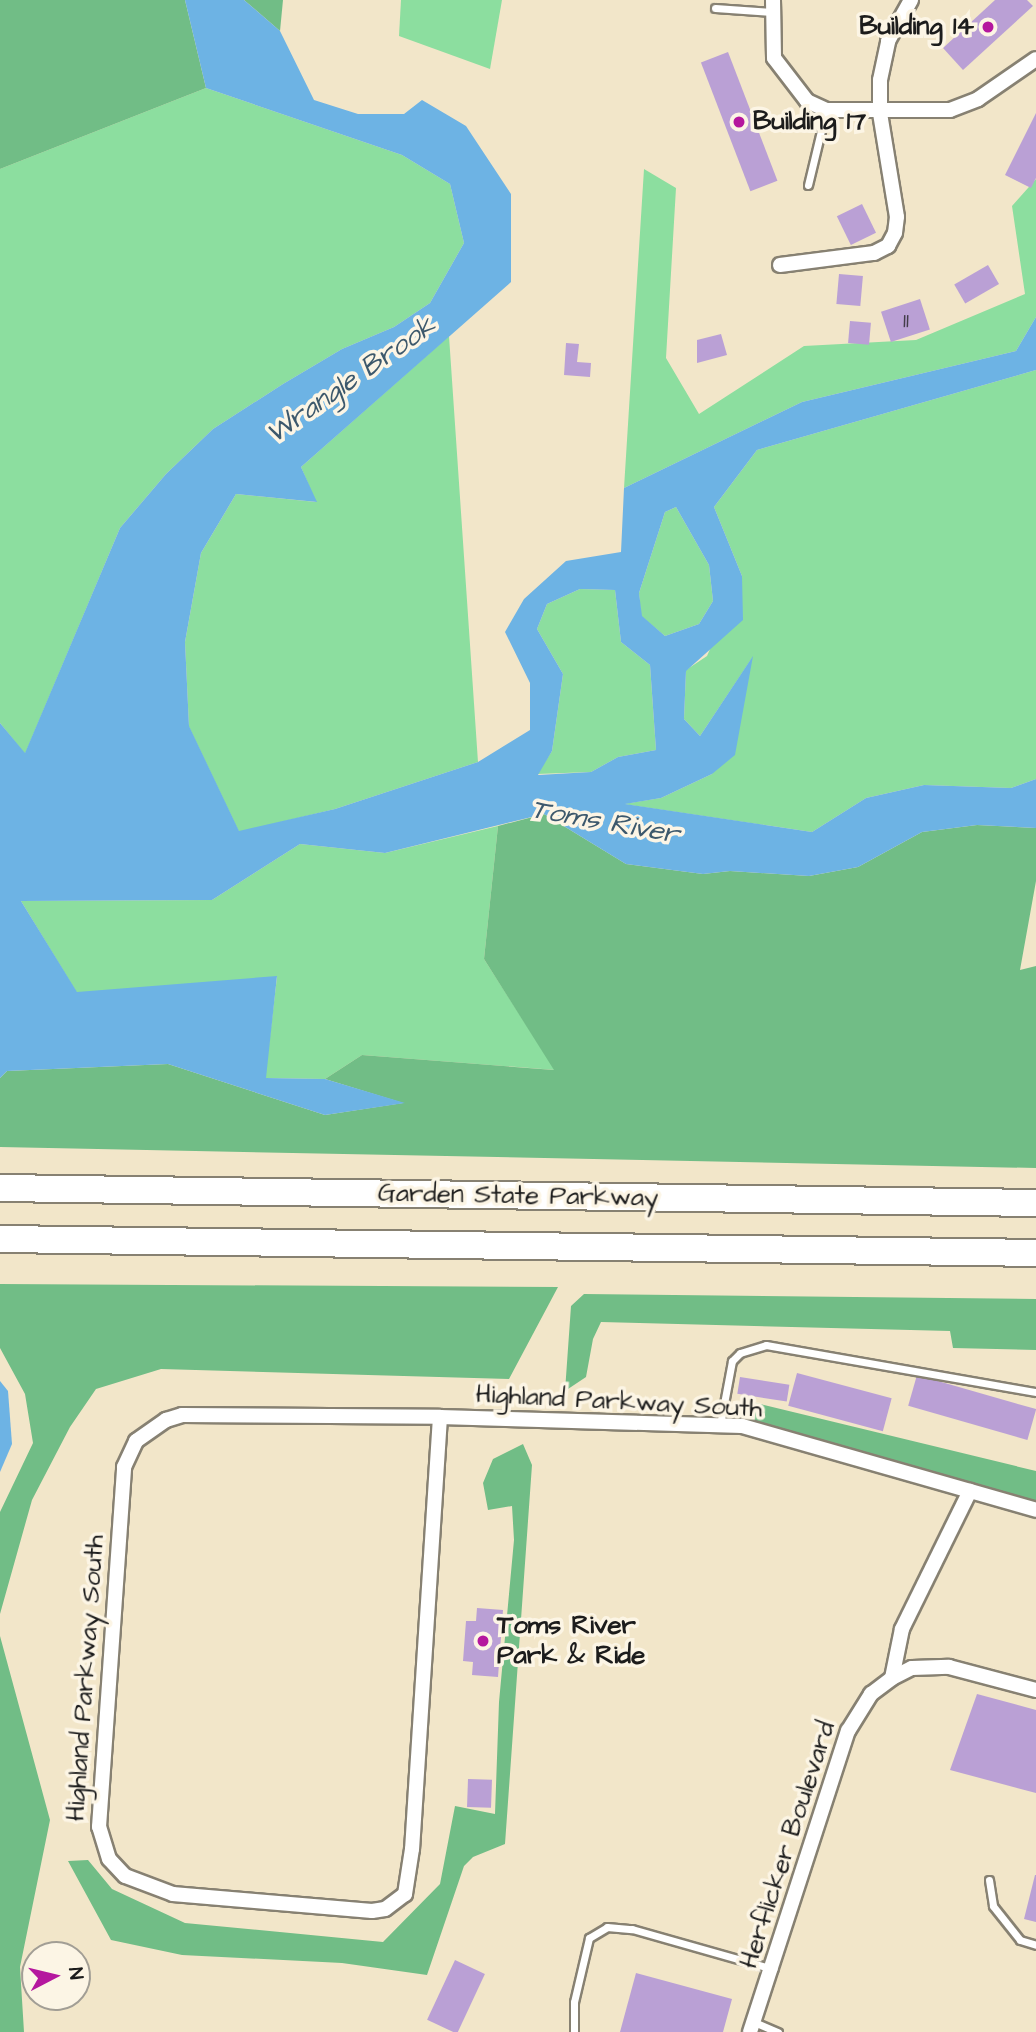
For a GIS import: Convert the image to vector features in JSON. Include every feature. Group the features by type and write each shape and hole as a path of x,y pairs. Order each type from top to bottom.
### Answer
{"highway":[{"name":"Garden State Parkway","path":"0,1188 1036,1203"},
{"name":"Garden State Parkway","path":"0,1239 1036,1253"}],"street":[{"path":"780,265 874,253 888,246 897,217 880,113 882,57 911,0"},
{"path":"773,6 774,58 807,102 826,110 880,113 950,110 978,99 1036,59"},
{"name":"Highland Parkway South","path":"440,1418 412,1849 405,1894 385,1909 372,1911 156,1890 136,1883 116,1868 102,1844 99,1827 124,1467 136,1441 151,1428 182,1415 440,1418 549,1420 720,1425 778,1434 1036,1510"},
{"path":"892,1678 902,1629 970,1491"},
{"path":"892,1678 912,1668 948,1667 1036,1690"},
{"name":"Herflicker Boulevard","path":"752,2027 848,1731 871,1694 892,1678"}],"lane":[{"path":"715,8 773,6"},
{"path":"808,185 826,110"},
{"path":"720,1425 726,1381 732,1361 740,1353 766,1345 1036,1392"},
{"path":"989,1880 993,1906 1020,1940 1036,1945"},
{"path":"574,2032 573,2003 589,1938 607,1927 632,1929 773,1969"},
{"path":"752,2027 778,2032"}],"green space":[{"path":"0,0 185,0 206,88 0,169"},
{"path":"244,0 283,0 280,31"},
{"path":"401,0 502,0 490,69 399,36"},
{"path":"206,88 402,155 450,184 464,243 430,303 394,327 342,349 213,429 166,474 120,528 25,754 0,723 0,169"},
{"path":"644,169 676,188 666,358 699,414 804,346 916,340 1025,294 1012,206 1036,179 1036,317 1016,351 802,402 624,488"},
{"path":"449,336 478,762 335,809 239,832 189,727 185,642 201,553 236,494 316,502 301,467"},
{"path":"1036,370 1036,779 1011,788 924,785 866,798 812,832 623,804 661,798 712,774 752,658 700,736 684,719 686,670 707,656 742,576 714,507 757,450"},
{"path":"676,507 709,565 713,601 699,624 665,636 641,616 639,593 665,512"},
{"path":"580,589 615,590 621,642 650,665 656,750 618,757 591,772 537,774 552,751 563,674 537,629 547,604"},
{"path":"544,814 626,864 703,874 730,871 809,876 858,867 922,832 977,825 1036,828 1036,881 1020,970 1036,966 1036,1168 0,1147 0,1078 7,1071 168,1064 325,1115 403,1103 325,1079 362,1055 554,1070 484,959 498,826"},
{"path":"498,826 484,959 555,1070 362,1055 325,1079 265,1078 277,977 77,993 21,901 212,900 300,844 385,853"},
{"path":"0,1284 558,1287 509,1379 161,1369 96,1389 70,1427 32,1500 0,1614 0,1512 33,1443 25,1394 0,1348"},
{"path":"584,1294 1036,1299 1036,1350 953,1348 950,1331 601,1322 593,1339 586,1377 565,1391 571,1306"},
{"path":"744,1400 1036,1471 1036,1501 801,1440 742,1418"},
{"path":"523,1444 532,1465 505,1844 473,1857 464,1866 427,1975 342,1963 182,1955 111,1940 68,1861 88,1860 112,1889 185,1923 383,1942 440,1884 455,1806 495,1814 499,1702 514,1540 512,1506 488,1510 483,1483 493,1459"},
{"path":"0,1636 50,1820 25,1941 21,1941 21,2011 24,2032 0,2032"}],"water":[{"path":"185,0 244,0 280,31 314,100 358,114 404,114 422,100 466,126 511,194 511,282 301,467 317,502 236,494 201,553 185,642 189,726 239,831 335,809 478,762 530,730 530,683 505,632 524,599 566,561 621,552 624,488 802,402 1016,351 1036,317 1036,370 757,450 714,507 742,576 743,620 686,671 684,719 700,736 753,656 735,755 712,774 661,798 625,804 812,832 866,798 924,785 1011,788 1036,779 1036,828 977,825 922,832 858,867 809,876 730,871 703,874 626,864 544,814 385,853 300,844 212,900 21,901 77,992 277,976 266,1078 325,1079 405,1103 325,1115 168,1064 7,1071 0,1078 0,723 25,753 120,528 166,474 213,429 342,349 394,327 430,303 464,243 450,184 402,155 206,88","holes":["676,507 709,565 713,601 699,624 665,636 642,616 639,593 665,512","580,589 615,590 621,642 650,665 656,750 618,757 591,772 538,775 552,751 563,674 537,629 547,604"]},
{"path":"0,1381 8,1391 12,1444 0,1472"}],"building":[{"name":"Building 14","path":"995,0 1027,0 1033,6 963,70 943,48"},
{"name":"Building 17","path":"728,52 777,181 750,191 701,62"},
{"path":"1036,113 1036,178 1031,188 1005,175"},
{"path":"862,204 876,233 851,245 837,216"},
{"path":"988,265 999,284 965,304 954,284"},
{"path":"839,274 863,276 860,306 836,304"},
{"path":"920,299 930,329 891,342 881,312"},
{"path":"850,321 871,323 869,345 848,343"},
{"path":"721,334 727,355 697,363 697,340"},
{"path":"566,343 579,344 577,362 591,363 590,377 564,375"},
{"path":"797,1373 892,1398 883,1431 788,1406"},
{"path":"917,1375 1036,1409 1027,1440 908,1406"},
{"path":"740,1377 789,1385 787,1402 737,1394"},
{"name":"Toms River Park & Ride","path":"477,1608 503,1610 498,1677 472,1675 473,1662 463,1661 466,1621 476,1621"},
{"path":"977,1694 1036,1710 1036,1793 950,1770"},
{"path":"468,1779 492,1780 491,1808 467,1807"},
{"path":"1036,1875 1036,1922 1024,1919"},
{"path":"455,1960 485,1974 458,2032 427,2020"},
{"path":"636,1973 732,1999 723,2032 620,2032"}],"place":[{"name":"Building 14","path":"988,27"},
{"name":"Building 17","path":"739,122"},
{"name":"Toms River Park & Ride","path":"483,1641"}],"water label":[{"name":"Wrangle Brook","path":"351,380"},
{"name":"Toms River","path":"605,822"}]}
